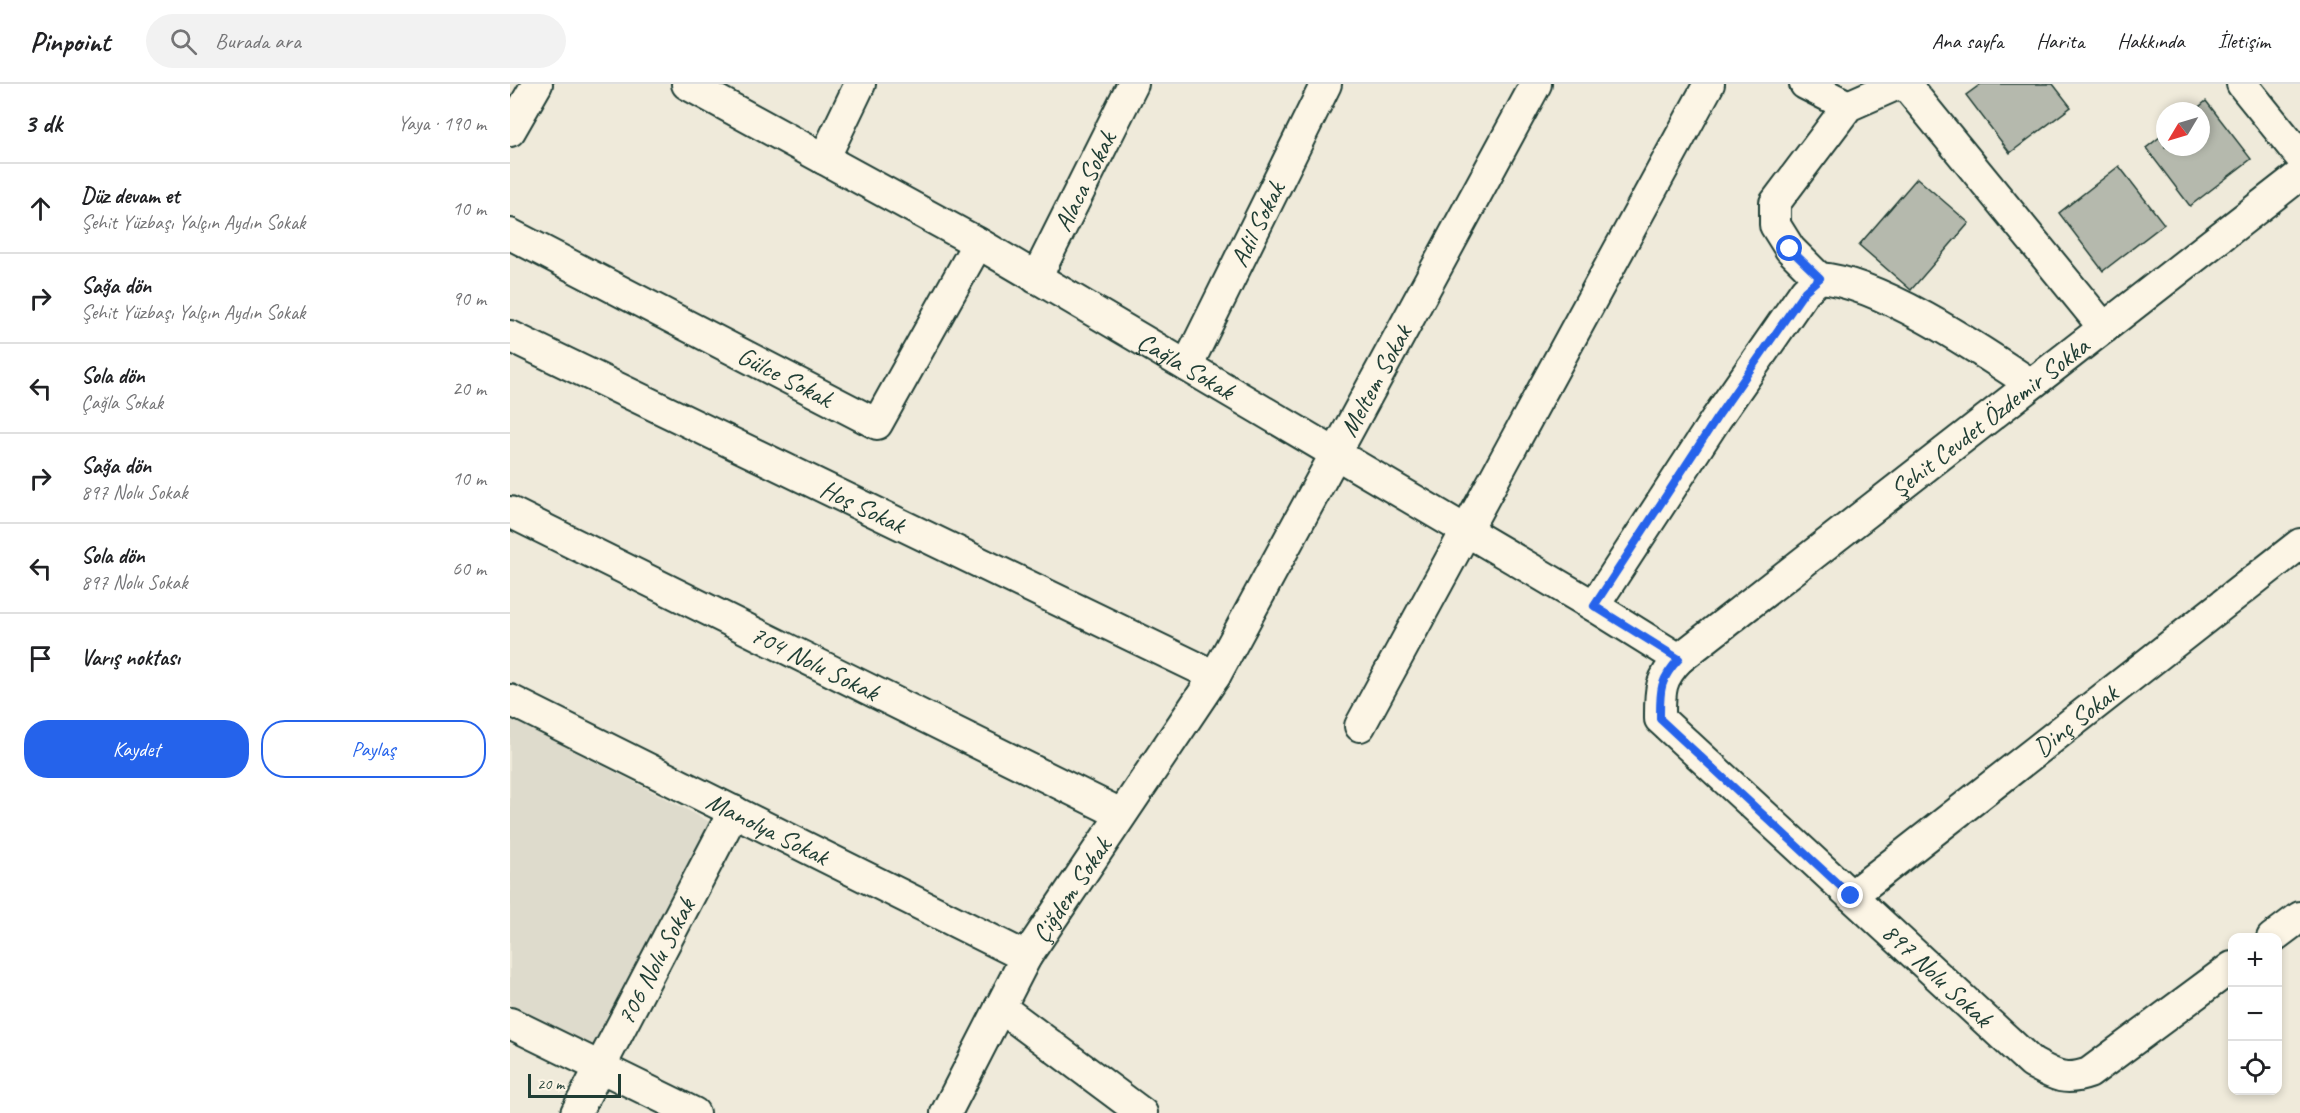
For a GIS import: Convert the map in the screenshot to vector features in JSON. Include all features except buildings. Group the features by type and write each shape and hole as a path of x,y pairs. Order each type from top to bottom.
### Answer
{"street":[{"path":"510,131 537,84"},
{"name":"Çağla Sokak","path":"687,84 978,243 1594,606 1679,659"},
{"path":"824,159 860,84"},
{"name":"Alaca Sokak","path":"1036,278 1133,84"},
{"name":"Adil Sokak","path":"1187,366 1326,84"},
{"name":"Meltem Sokak","path":"1215,676 1536,84"},
{"path":"1360,726 1709,84"},
{"path":"1805,84 1848,106"},
{"path":"1898,84 1848,106 1775,203 1775,225 1790,249 1820,278 1834,279 1892,301 1988,355 2031,384"},
{"path":"1905,84 2104,328"},
{"path":"2242,84 2300,156"},
{"name":"Şehit Cevdet Özdemir Sokka","path":"1679,659 2300,175"},
{"name":"Gülce Sokak","path":"510,234 877,424 978,243"},
{"path":"1594,606 1716,419 1805,291 1820,278"},
{"name":"Hoş Sokak","path":"510,336 1215,676"},
{"name":"704 Nolu Sokak","path":"510,512 1120,814"},
{"name":"Dinç Sokak","path":"1851,896 2300,544"},
{"name":"897 Nolu Sokak","path":"1679,659 1665,673 1660,693 1660,719 2032,1063 2054,1075 2072,1079 2089,1073 2228,970"},
{"name":"Çiğdem Sokak","path":"946,1113 1026,957 1120,814 1215,676"},
{"name":"Manolya Sokak","path":"510,700 1026,957"},
{"name":"706 Nolu Sokak","path":"576,1113 734,812"},
{"path":"2279,933 2300,917"},
{"path":"1000,1007 1142,1113"},
{"path":"510,1023 694,1113"}],"shaded area":[{"path":"510,717 712,823 598,1048 510,1005"}],"route":[{"path":"1790,249 1820,278 1805,291 1716,419 1594,606 1679,659 1665,673 1660,693 1660,719 1851,896"}]}
